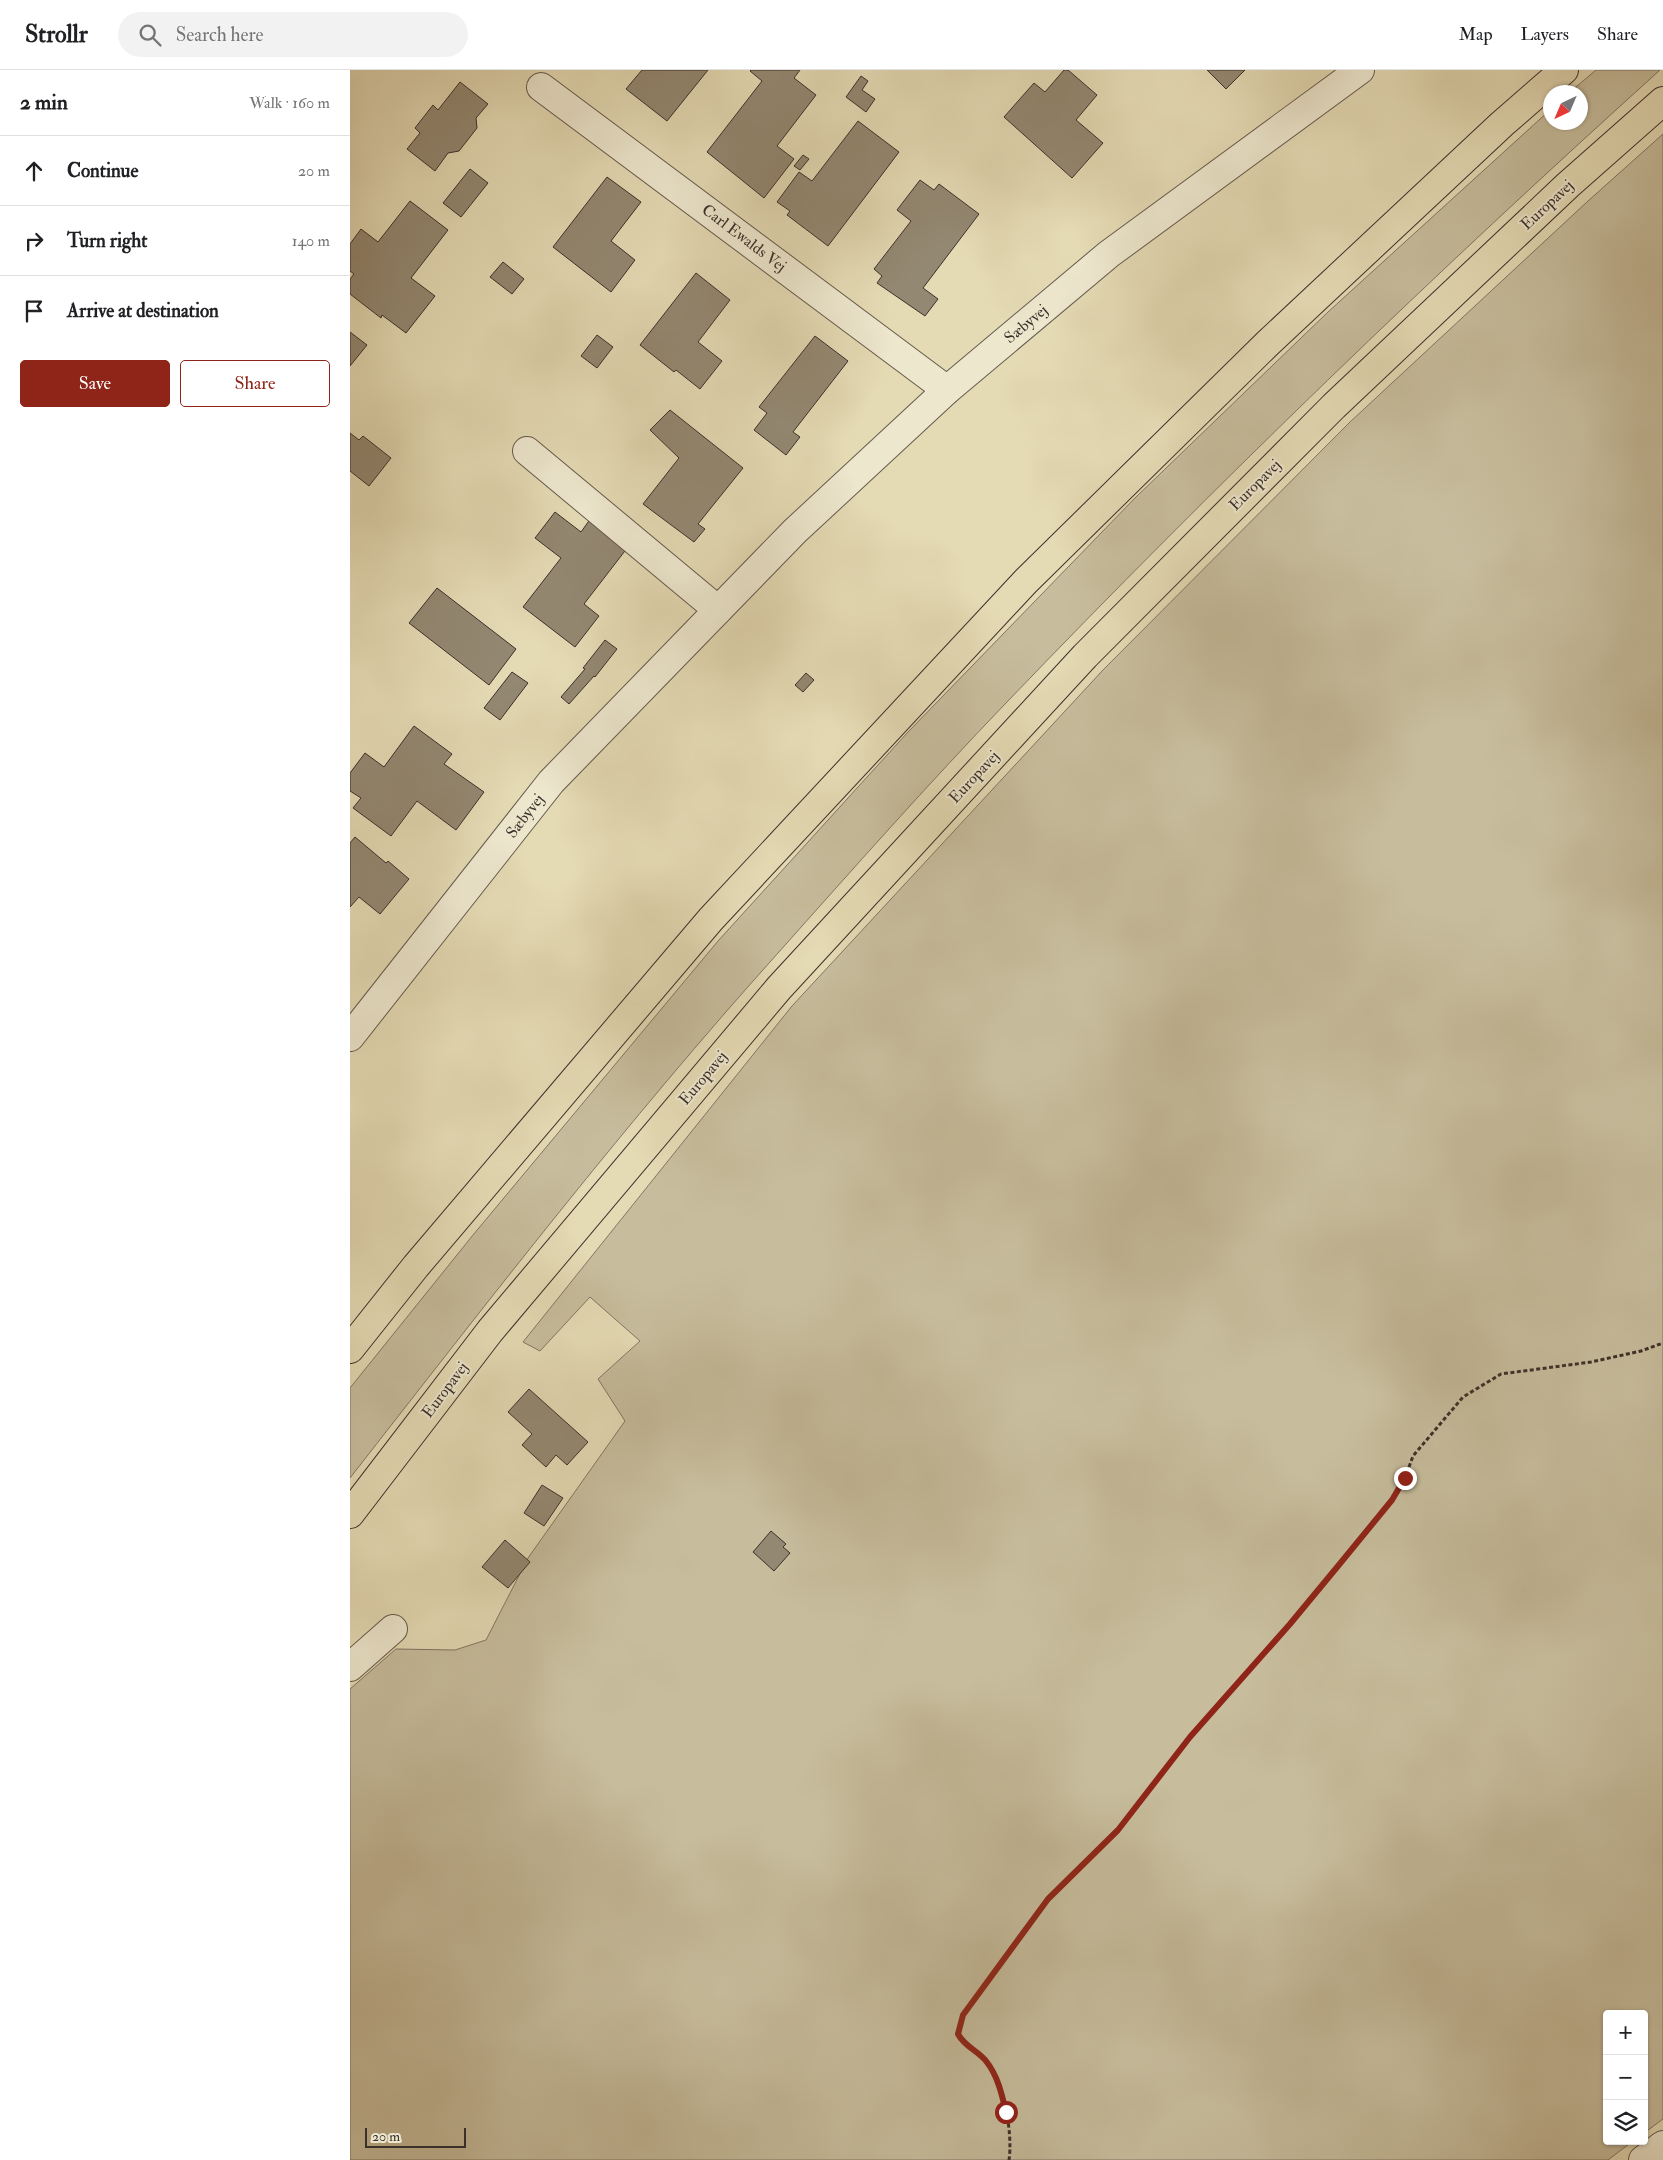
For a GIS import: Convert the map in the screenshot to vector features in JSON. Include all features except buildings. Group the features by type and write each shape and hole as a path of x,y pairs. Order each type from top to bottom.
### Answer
{"main road":[{"path":"350,1349 422,1259 710,919 1026,581 1268,343 1502,124 1564,70"},
{"name":"Europavej","path":"350,1514 490,1330 779,988 1078,663 1334,406 1568,185 1663,101"}],"street":[{"name":"Sæbyvej","path":"353,1027 551,782 795,531 947,390 1109,254 1360,70"},
{"name":"Carl Ewalds Vej","path":"541,87 947,390"},
{"path":"527,451 718,610"},
{"path":"350,1666 393,1629"},
{"path":"1643,2160 1663,2145"}],"path":[{"path":"1009,2160 1006,2112 1000,2085 986,2061 962,2043 958,2034 963,2015 1048,1899 1118,1830 1190,1737 1296,1617 1392,1500 1405,1478 1413,1456 1463,1397 1502,1374 1591,1362 1641,1351 1663,1343"}],"shaded area":[{"path":"1596,70 1660,70 1492,224 1327,380 1085,621 948,764 722,1016 667,1081 454,1344 350,1478 350,1388 473,1235 718,941 908,732 1135,498 1328,312 1543,116 1543,130 1588,130 1588,85 1578,85"},
{"path":"1663,134 1663,2119 1648,2130 1648,2010 1603,2010 1603,2145 1628,2145 1608,2160 350,2160 350,1689 396,1649 455,1650 486,1640 528,1558 625,1421 598,1379 640,1341 590,1297 540,1351 523,1342 792,1006 1103,670 1350,422"}],"route":[{"path":"1006,2112 1000,2085 986,2061 962,2043 958,2034 963,2015 1048,1899 1118,1830 1190,1737 1290,1624 1392,1500 1405,1478"}]}
